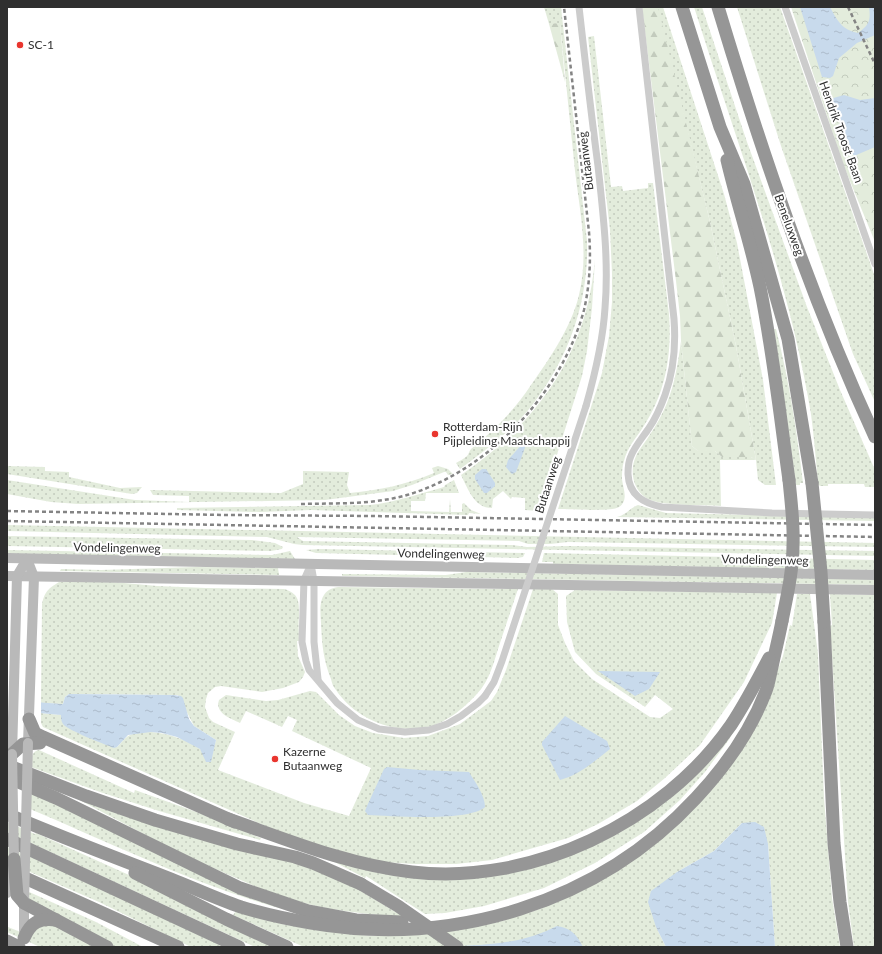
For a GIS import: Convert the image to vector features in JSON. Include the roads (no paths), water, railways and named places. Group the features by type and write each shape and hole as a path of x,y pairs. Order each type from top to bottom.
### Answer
{"highway":[{"path":"7,814 240,907 279,917 342,928 383,930 450,926 490,918 538,903 582,885 615,866 644,846 680,815 710,783 729,757 751,722 767,689 782,621 791,569 793,518 771,347 753,254 733,185 720,127 682,7"},
{"name":"Beneluxweg","path":"718,7 741,84 778,197 823,318 875,437"},
{"path":"720,127 744,184 788,339 812,483 821,564 834,843 840,902 847,947"},
{"path":"228,819 347,860 372,866 412,872 450,875 490,871 541,859 568,850 603,834 643,811 693,769 730,726 749,696 777,644"},
{"path":"29,719 36,733 56,743 314,856 398,906 457,947"},
{"path":"56,743 28,743 18,747 10,759 86,796 156,820 238,844 301,859 355,881"},
{"path":"7,777 56,798 240,888 308,911 356,920 406,922 447,922 490,918"},
{"path":"7,839 239,947"},
{"path":"69,840 226,919 287,947"},
{"path":"10,864 17,895 24,903 107,947"},
{"path":"10,864 103,914 157,947"},
{"path":"103,914 178,947"},
{"path":"7,941 22,944 27,930 35,922 40,920 57,920"}],"main road":[{"name":"Vondelingenweg","path":"7,558 875,575"},
{"path":"7,893 10,864 10,759 15,633 12,576 27,559 34,577 22,944"},
{"path":"12,576 875,590"}],"street":[{"name":"Butaanweg","path":"311,564 302,642 308,670 318,679 337,703 358,720 379,729 405,732 429,730 447,724 469,711 485,696 494,682 502,661 586,406 603,335 606,307 607,264 602,204 579,7"},
{"path":"639,7 675,339 674,360 666,395 654,420 631,455 629,462 628,477 632,491 645,503 662,507 772,513 875,515"},
{"name":"Hendrik Troost Baan","path":"785,7 875,264"},
{"name":"Butaanweg","path":"309,580 318,679"}],"water":[{"path":"800,7 830,7 844,27 852,32 858,33 867,25 870,16 869,7 875,7 875,35 857,43 839,58 833,76 830,78 822,77"},
{"path":"844,95 860,100 875,98 875,147 854,156 830,99"},
{"path":"523,443 526,443 526,445 516,472 512,474 506,467 508,460"},
{"path":"482,469 486,469 495,483 495,486 487,493 484,493 475,479 475,475"},
{"path":"598,671 660,672 649,689 635,696"},
{"path":"69,694 181,696 183,698 189,719 194,726 216,740 211,762 206,762 200,749 177,737 162,733 151,732 128,735 117,747 114,748 67,727 62,723 61,715 7,710 7,700 63,704 65,697"},
{"path":"565,716 607,741 610,749 593,763 574,775 560,780 542,745 542,742"},
{"path":"387,767 469,772 482,793 485,807 476,812 463,815 411,817 368,815 365,811 384,769"},
{"path":"755,822 764,827 768,844 775,947 666,947 656,927 648,902 651,891 677,872 714,851 742,823"},
{"path":"557,926 570,930 583,947 453,947 493,944 519,940"}],"railway":[{"path":"301,504 354,503 381,500 407,495 437,484 466,468 493,448 518,424 540,398 559,370 573,341 584,310 588,290 590,261 589,232 564,7"},
{"path":"848,7 875,64"},
{"path":"7,511 875,525"},
{"path":"7,521 875,537"}],"place":[{"name":"SC-1","path":"20,45"},
{"name":"Rotterdam-Rijn Pijpleiding Maatschappij","path":"435,434"},
{"name":"Kazerne Butaanweg","path":"275,759"}]}
